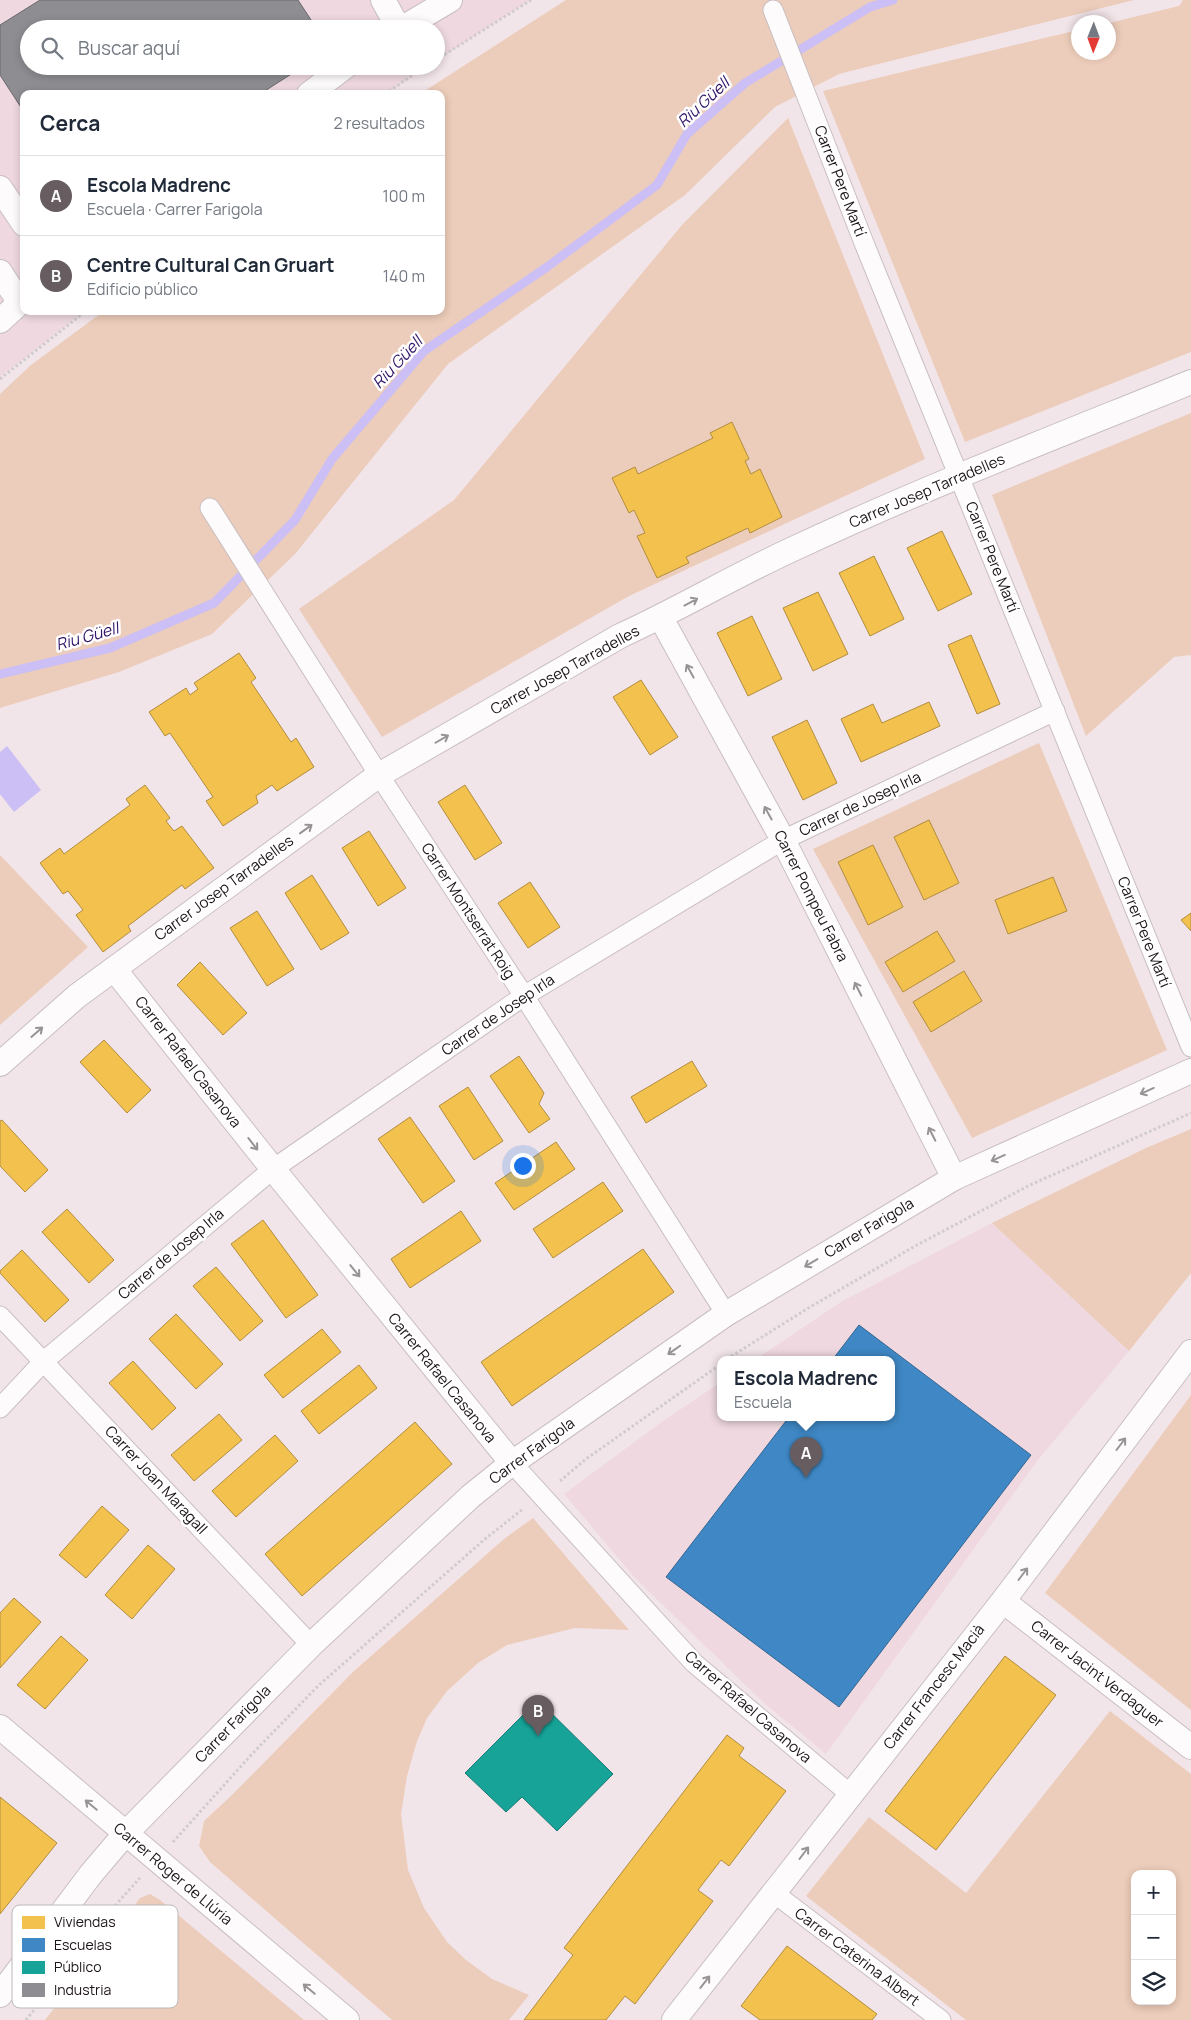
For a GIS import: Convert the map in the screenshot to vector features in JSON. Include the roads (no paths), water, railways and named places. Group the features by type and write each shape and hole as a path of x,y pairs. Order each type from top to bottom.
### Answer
{"street":[{"path":"383,0 395,20"},
{"path":"416,20 450,0"},
{"name":"Carrer Pere Martí","path":"773,10 864,243 1191,1047"},
{"path":"314,90 334,75"},
{"path":"0,188 20,218"},
{"path":"0,272 20,298"},
{"path":"0,321 20,303"},
{"name":"Carrer Josep Tarradelles","path":"0,1064 77,996 379,775 620,636 661,618 791,550 960,476 1191,382"},
{"name":"Carrer Montserrat Roig","path":"210,508 379,775 524,996 726,1314"},
{"name":"Carrer Pompeu Fabra","path":"661,618 783,840 954,1178"},
{"name":"Carrer de Josep Irla","path":"0,1408 44,1361 273,1169 524,996 783,840 1055,711"},
{"name":"Carrer Rafael Casanova","path":"114,969 512,1464 694,1663 850,1794"},
{"name":"Carrer Farigola","path":"68,1905 125,1834 311,1645 471,1496 512,1464 726,1314 954,1178 1191,1071"},
{"name":"Carrer Joan Maragall","path":"0,1316 311,1645"},
{"name":"Carrer Francesc Macià","path":"674,2020 1003,1601 1191,1352"},
{"name":"Carrer Jacint Verdaguer","path":"1003,1601 1191,1747"},
{"name":"Carrer Roger de Llúria","path":"0,1727 347,2020"},
{"name":"Carrer Caterina Albert","path":"774,1893 941,2020"},
{"name":"Carrer Farigola","path":"0,1995 12,1979"}],"waterway":[{"name":"Riu Güell","path":"0,674 110,648 214,603 295,520 332,459 424,351 547,267 657,185 687,134 745,83 870,7 893,0"}],"place":[{"name":"Escola Madrenc","path":"806,1478"},
{"name":"Centre Cultural Can Gruart","path":"538,1736"}]}
